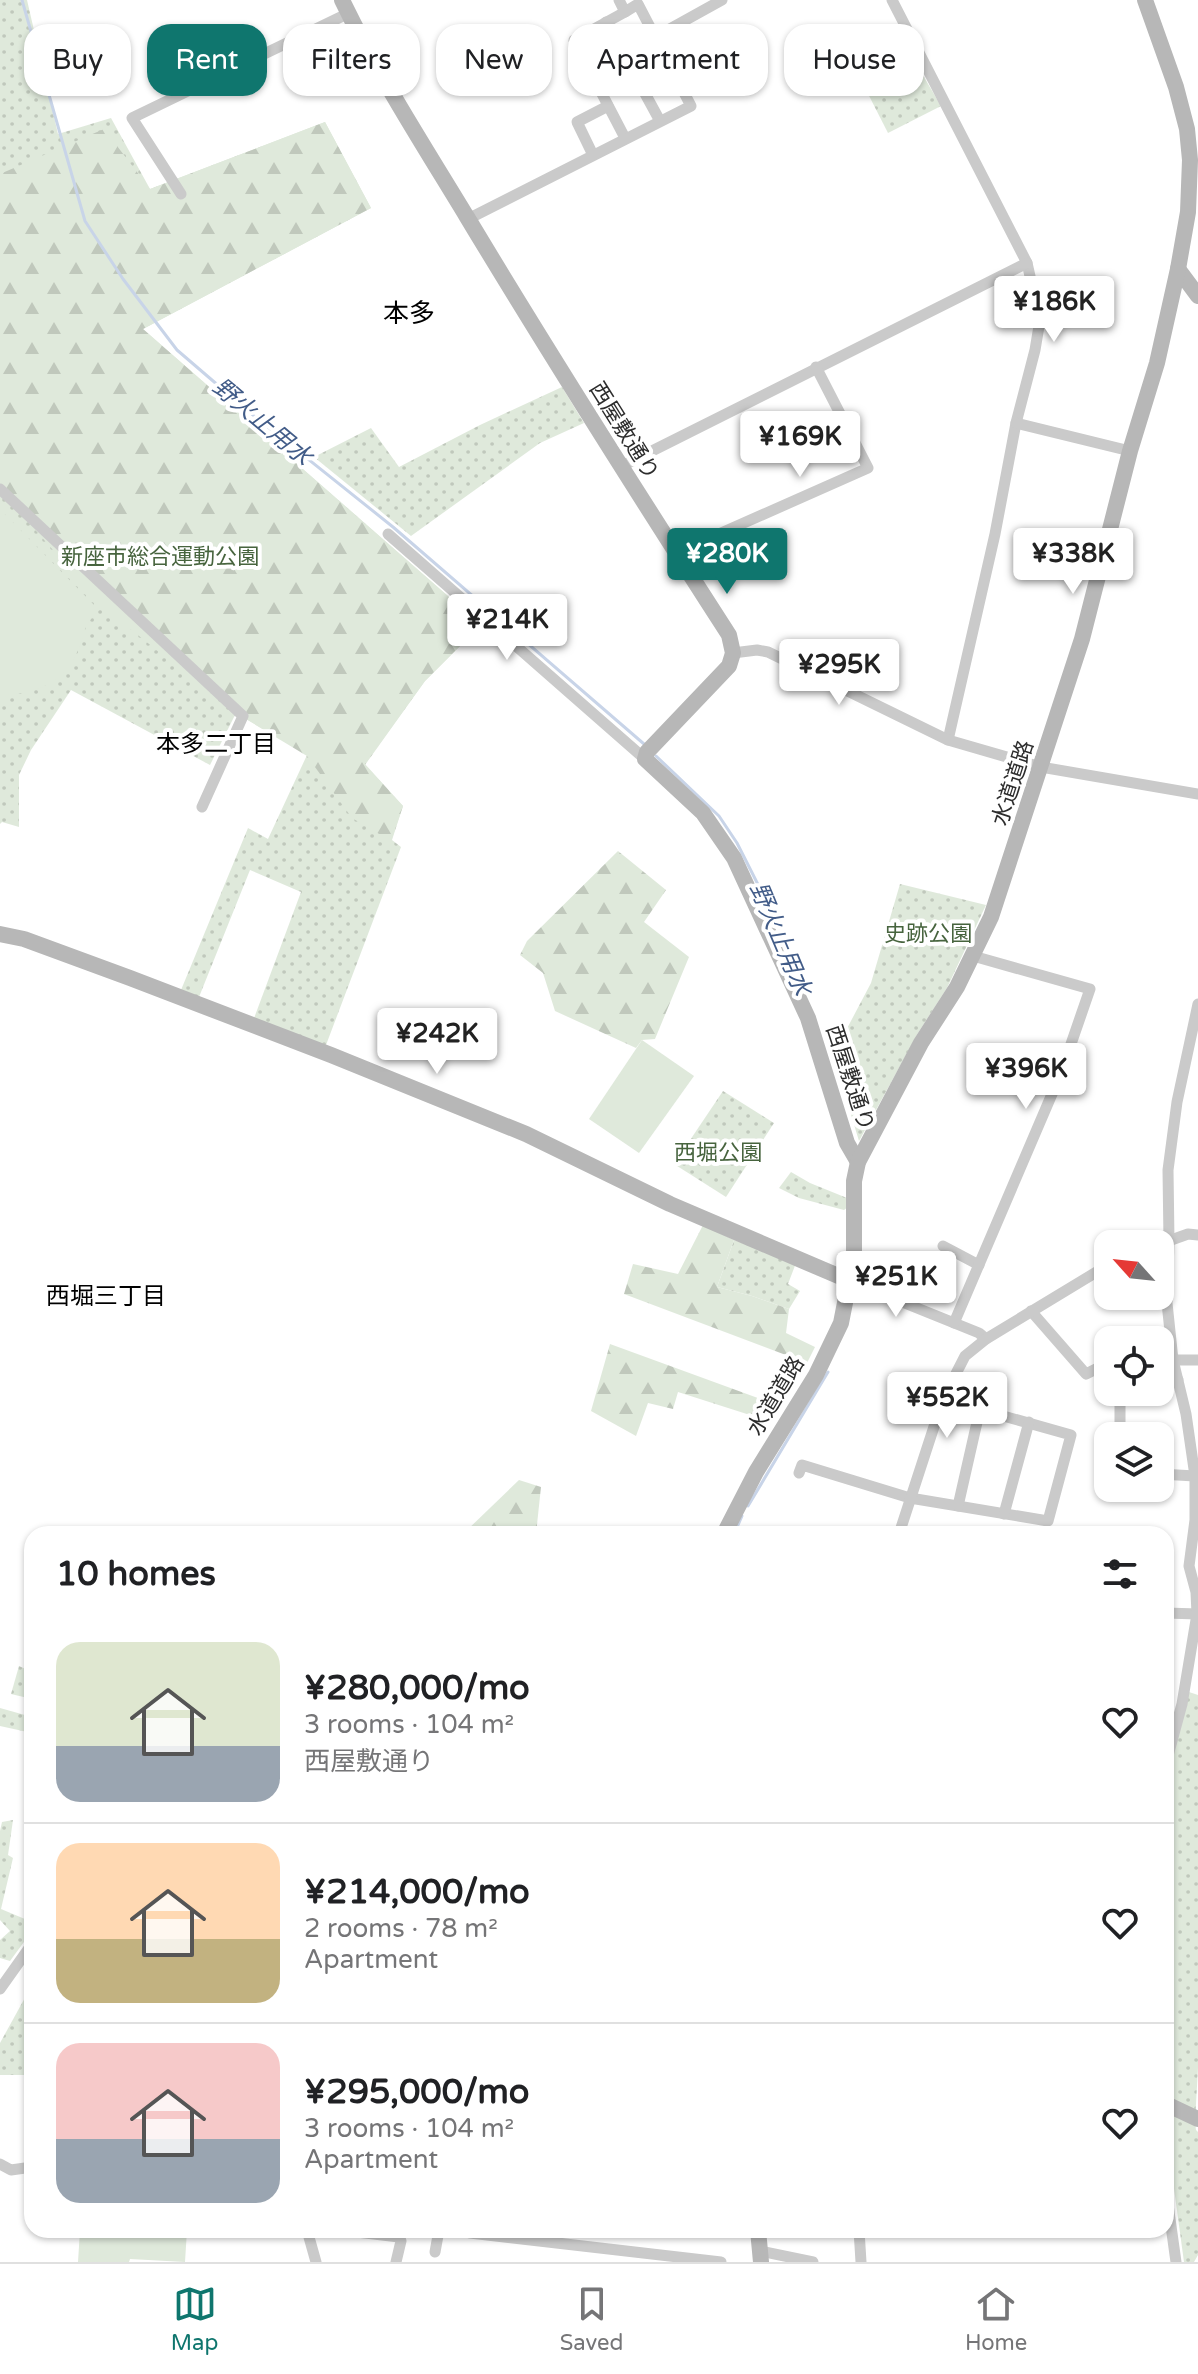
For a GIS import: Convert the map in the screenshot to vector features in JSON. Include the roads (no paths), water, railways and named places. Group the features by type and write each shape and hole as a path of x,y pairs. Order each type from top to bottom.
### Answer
{"street":[{"path":"619,0 625,12"},
{"path":"679,24 722,0"},
{"path":"892,0 1027,263 1040,320 948,740"},
{"name":"水道道路","path":"728,1526 756,1472 834,1340 850,1281 856,1234 854,1181 858,1162 914,1054 948,1004 991,917 1082,639 1130,451 1157,363 1178,269 1190,190 1193,129 1145,0"},
{"path":"625,138 574,40 638,4 650,24"},
{"path":"181,194 132,118 346,6"},
{"name":"西屋敷通り","path":"346,6 468,219 620,467 729,635 733,653"},
{"path":"606,22 660,121"},
{"path":"468,219 691,106 686,96"},
{"path":"593,155 577,122 608,106"},
{"path":"620,467 1027,263"},
{"path":"1178,269 1198,296"},
{"path":"676,553 868,468 816,367"},
{"path":"1016,423 1130,451"},
{"path":"0,489 243,716 202,807"},
{"path":"388,534 645,759 647,752 729,666 733,653 757,650 768,652 948,740 1041,767 1198,794"},
{"name":"西屋敷通り","path":"645,759 703,813 734,858 808,1018 847,1143 858,1162"},
{"path":"0,934 24,939 142,982 526,1134 670,1204 986,1339"},
{"path":"954,1323 1061,1073 1090,989 973,956"},
{"path":"1166,1230 1168,1170 1177,1102 1198,1004"},
{"path":"1174,1239 1188,1234 1198,1235"},
{"path":"943,1246 979,1265"},
{"path":"901,1526 943,1399 965,1356 986,1339 1094,1273"},
{"path":"1031,1311 1086,1374 1094,1370"},
{"path":"1174,1360 1198,1360"},
{"path":"1174,1364 1192,1413 1196,1520 1194,1556 1189,1566 1198,1614 1192,1653 1174,1714"},
{"path":"1174,1381 1178,1380"},
{"path":"799,1473 802,1465 910,1498 1048,1521 1071,1435 943,1399"},
{"path":"958,1506 980,1409"},
{"path":"1004,1514 1029,1422"},
{"path":"1174,1475 1195,1476"},
{"path":"1174,1613 1198,1614"},
{"path":"0,1989 24,1955"},
{"path":"1174,2108 1198,2119"},
{"path":"0,2164 11,2170 24,2168"},
{"path":"309,2238 316,2262"},
{"path":"396,2262 400,2238"},
{"path":"435,2252 438,2238"},
{"path":"548,2238 721,2262"},
{"path":"860,2238 861,2262"},
{"path":"1172,2238 1176,2262"},
{"path":"760,2257 813,2262"}],"waterway":[{"name":"野火止用水","path":"22,0 85,221 123,279 177,350 393,527 644,744"},
{"name":"野火止用水","path":"656,756 719,816 737,843 782,932 804,990"},
{"name":"野火止用水","path":"748,1506 828,1372"},
{"name":"野火止用水","path":"738,1526 742,1516"}],"district":[{"name":"本多","path":"409,313"},
{"name":"本多二丁目","path":"216,744"},
{"name":"西堀三丁目","path":"106,1296"}],"park label":[{"name":"新座市総合運動公園","path":"160,557"},
{"name":"史跡公園","path":"928,934"},
{"name":"西堀公園","path":"718,1153"}]}
